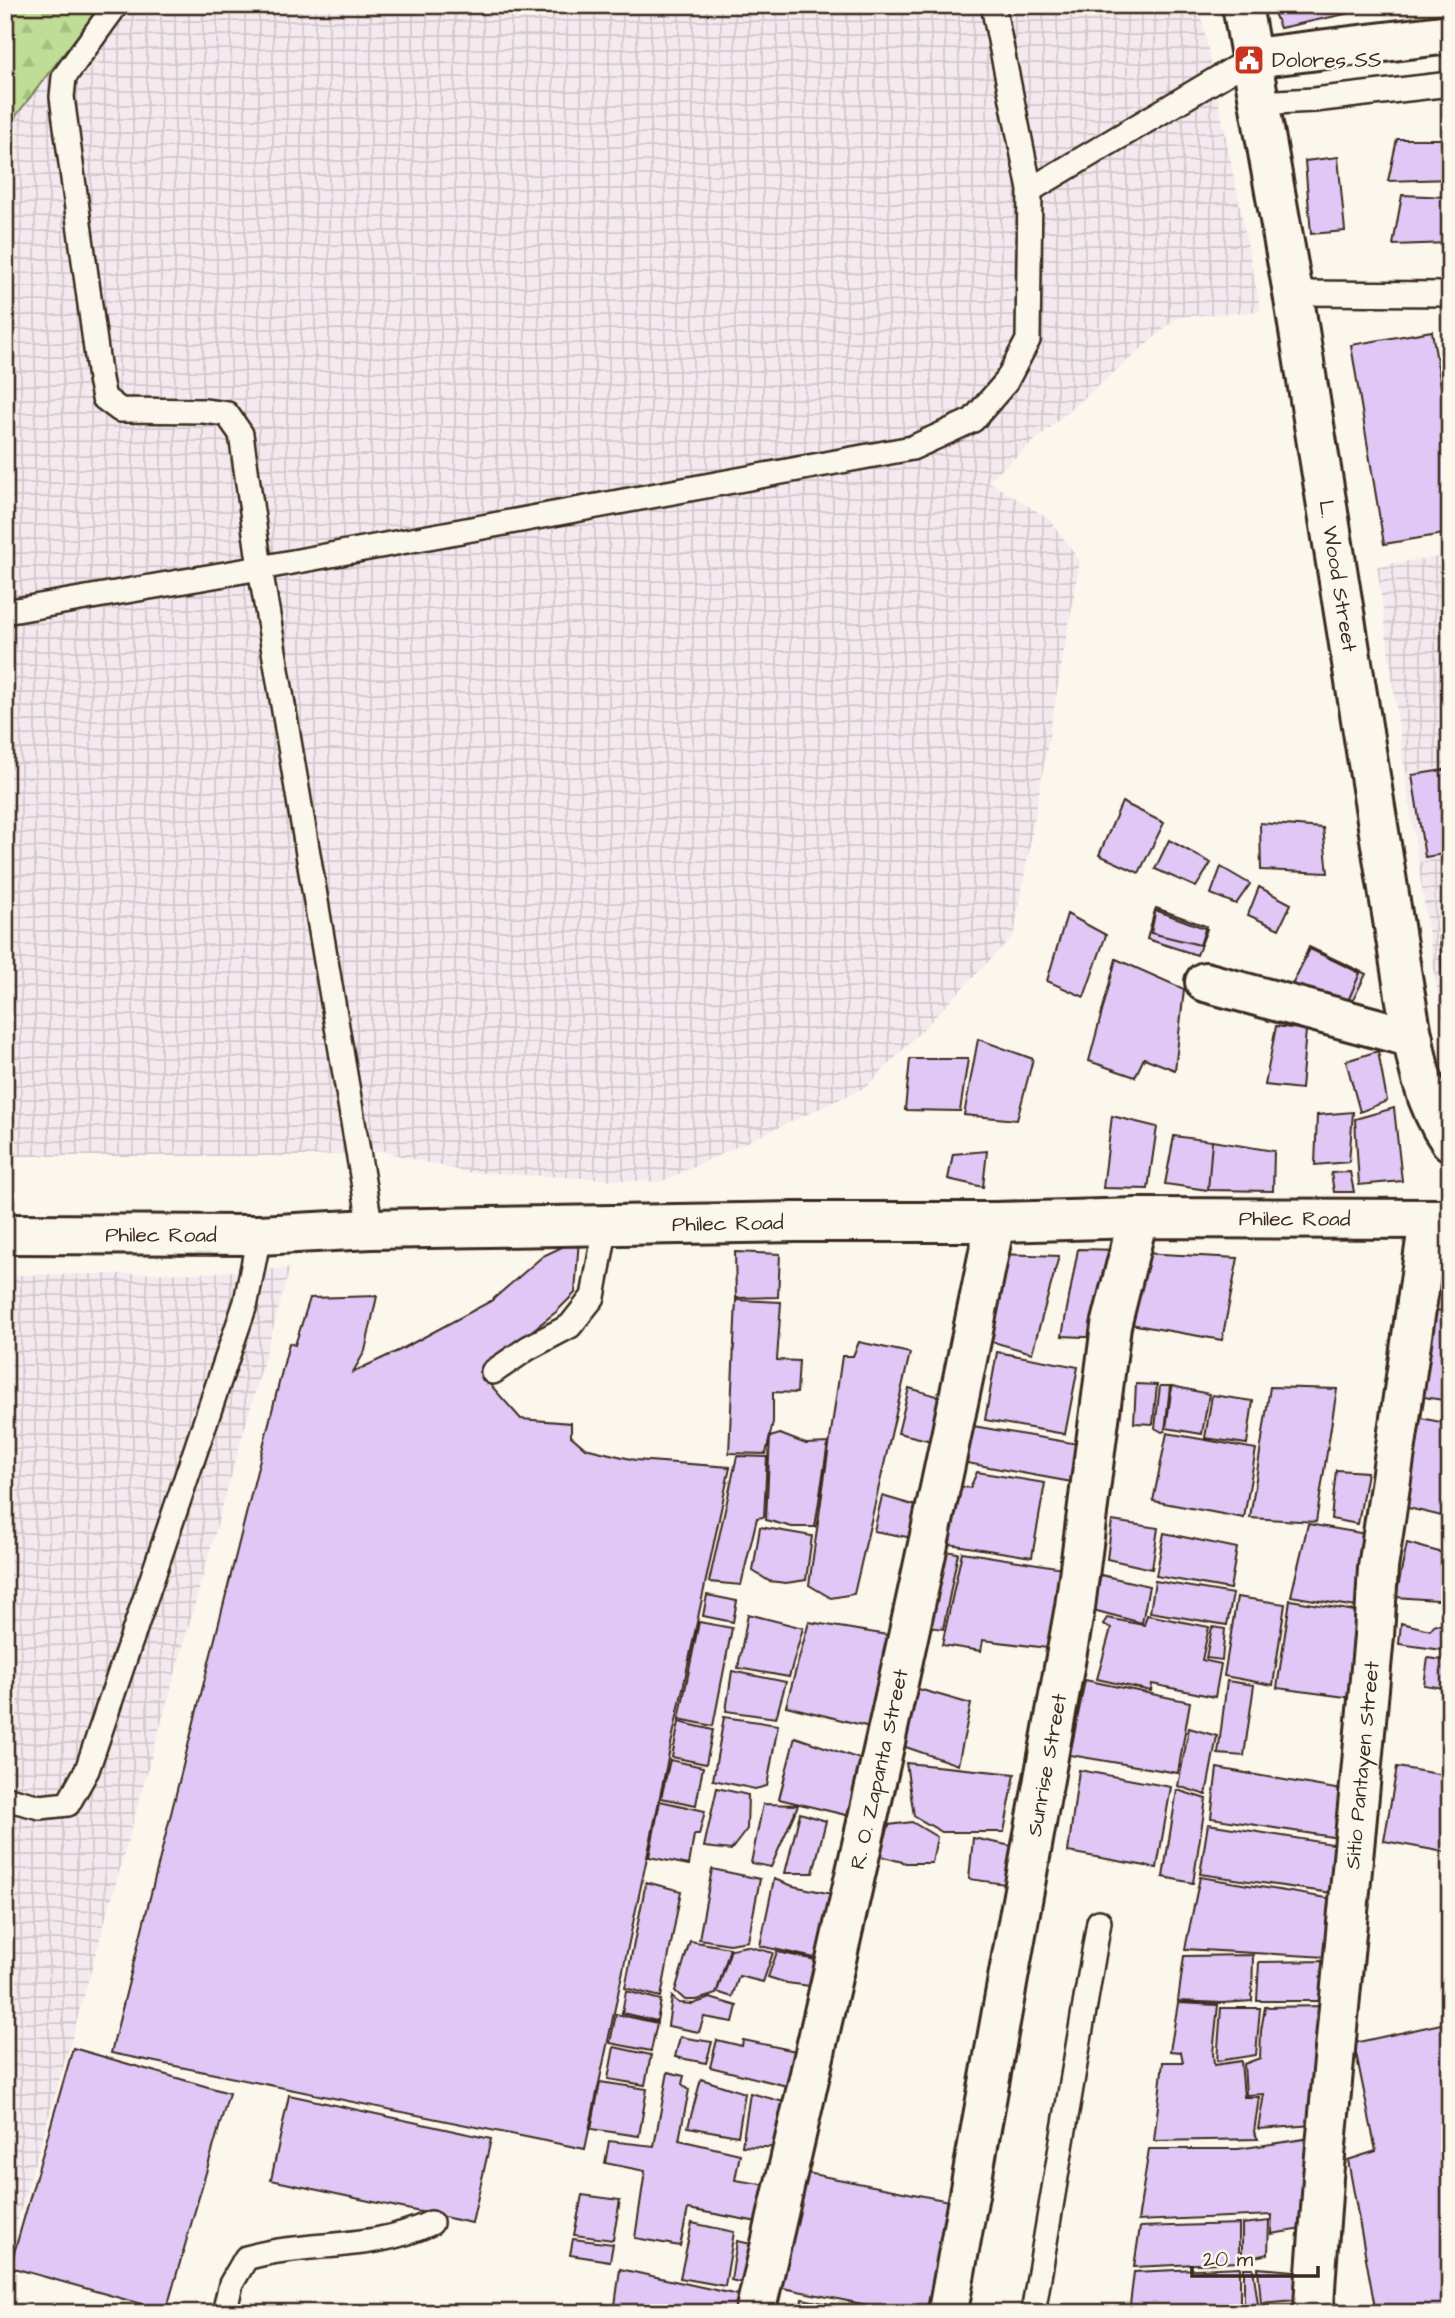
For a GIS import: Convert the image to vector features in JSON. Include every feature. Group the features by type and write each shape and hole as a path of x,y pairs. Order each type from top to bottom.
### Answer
{"street":[{"name":"L. Wood Street","path":"1242,5 1293,293 1413,1038 1422,1084 1434,1116 1450,1141"},
{"path":"1252,58 1450,34"},
{"path":"1205,982 1413,1038"},
{"name":"Philec Road","path":"5,1234 260,1235 371,1229 1138,1218 1440,1219"},
{"name":"Sunrise Street","path":"948,2311 1075,1607 1111,1326 1138,1218"},
{"name":"Sitio Pantayen Street","path":"1314,2313 1315,2262 1321,2221 1378,1568 1440,1219"},
{"name":"R. O. Zapanta Street","path":"755,2313 853,1892 946,1467 995,1222"}],"lane":[{"path":"116,5 64,77 62,97 104,398 120,410 204,411 228,414 241,434 260,568 371,1229"},
{"path":"5,612 912,448 973,420 1006,382 1028,340 1030,190 993,5"},
{"path":"1030,190 1252,58"},
{"path":"1259,103 1314,100 1450,84"},
{"path":"1293,293 1450,294"},
{"path":"493,1372 528,1348 570,1326 578,1317 593,1297 606,1225"},
{"path":"5,1798 40,1807 68,1804 87,1770 246,1302 260,1235"},
{"path":"1033,2313 1099,1922"},
{"path":"224,2313 231,2284 246,2258 271,2251 377,2241 408,2234 431,2223"}],"shaded area":[{"path":"5,5 1199,5 1261,311 1178,317 988,481 1049,519 1080,561 1014,935 868,1086 661,1182 465,1172 381,1151 312,1156 5,1156"},
{"path":"1450,555 1450,766 1405,773 1377,566"},
{"path":"1450,766 1450,857 1418,862 1405,773"},
{"path":"1450,857 1450,1045 1438,996 1418,862"},
{"path":"290,1268 72,2038 5,2263 5,1275 201,1273"}],"green space":[{"path":"5,5 101,5 5,130"}],"building":[{"path":"1075,5 1104,5 1076,11"},
{"path":"1271,5 1356,5 1355,12 1280,28"},
{"path":"1397,139 1450,139 1450,179 1388,181"},
{"path":"1338,157 1345,231 1311,234 1305,161"},
{"path":"1402,195 1450,197 1450,243 1393,245"},
{"path":"1432,331 1450,441 1450,533 1384,544 1351,345"},
{"path":"1450,769 1450,853 1425,857 1412,775"},
{"path":"1122,802 1164,823 1139,873 1099,855"},
{"path":"1260,823 1323,828 1328,873 1261,870"},
{"path":"1169,840 1211,863 1196,887 1155,869"},
{"path":"1221,867 1250,884 1236,904 1211,894"},
{"path":"1259,887 1291,904 1279,929 1248,915"},
{"path":"1156,908 1206,926 1200,945 1151,933"},
{"path":"1155,910 1207,929 1197,955 1147,939"},
{"path":"1067,914 1106,935 1084,997 1047,981"},
{"path":"1450,936 1450,1021 1445,1020 1440,937"},
{"path":"1309,947 1366,974 1347,1012 1291,989"},
{"path":"1310,949 1360,973 1345,1008 1289,990"},
{"path":"1116,959 1184,989 1175,1070 1144,1058 1135,1077 1089,1061"},
{"path":"1276,1026 1306,1030 1301,1089 1265,1085"},
{"path":"978,1039 1033,1059 1017,1120 964,1115"},
{"path":"1378,1051 1387,1101 1360,1112 1346,1061"},
{"path":"910,1059 968,1059 960,1111 905,1110"},
{"path":"1394,1108 1402,1181 1359,1185 1355,1119"},
{"path":"1353,1112 1349,1162 1315,1165 1317,1115"},
{"path":"1112,1116 1157,1127 1148,1189 1103,1188"},
{"path":"1174,1136 1212,1141 1208,1190 1165,1184"},
{"path":"1212,1141 1274,1151 1273,1191 1208,1190"},
{"path":"987,1151 983,1187 948,1179 953,1154"},
{"path":"1350,1172 1354,1192 1334,1192 1331,1173"},
{"path":"579,1239 575,1293 556,1312 479,1372 521,1419 571,1423 571,1436 585,1448 635,1460 730,1467 585,2149 111,2053 289,1343 295,1345 310,1298 377,1296 365,1351 353,1372 491,1301 543,1256"},
{"path":"1078,1249 1121,1250 1107,1338 1062,1336"},
{"path":"735,1252 780,1254 778,1297 736,1298"},
{"path":"1142,1253 1238,1258 1222,1340 1113,1321"},
{"path":"997,1254 1059,1256 1032,1353 979,1338"},
{"path":"736,1300 781,1302 777,1360 799,1361 797,1393 773,1392 773,1422 766,1454 729,1453"},
{"path":"1436,1310 1450,1312 1450,1401 1423,1397"},
{"path":"859,1342 910,1353 854,1594 831,1598 809,1585 842,1356 853,1356"},
{"path":"997,1352 1078,1367 1065,1434 985,1420"},
{"path":"1136,1384 1157,1385 1153,1424 1134,1423"},
{"path":"1160,1386 1170,1386 1165,1431 1162,1432 1155,1428"},
{"path":"1172,1386 1209,1394 1202,1434 1166,1428"},
{"path":"1270,1387 1337,1389 1316,1522 1250,1518"},
{"path":"909,1388 947,1399 936,1442 898,1433"},
{"path":"1212,1395 1253,1401 1247,1444 1205,1438"},
{"path":"1421,1418 1450,1424 1450,1518 1400,1506"},
{"path":"973,1426 1090,1446 1083,1484 967,1463"},
{"path":"1167,1433 1256,1449 1244,1518 1153,1501"},
{"path":"780,1434 806,1444 828,1443 815,1527 792,1527 766,1520 770,1437"},
{"path":"737,1456 767,1457 764,1517 757,1518 741,1585 709,1582"},
{"path":"1336,1470 1367,1472 1358,1524 1331,1519"},
{"path":"977,1472 1045,1483 1032,1557 942,1543 958,1486 970,1488"},
{"path":"882,1496 930,1510 924,1540 874,1531"},
{"path":"1112,1521 1158,1528 1152,1569 1107,1559"},
{"path":"1308,1524 1372,1535 1362,1568 1356,1607 1291,1596"},
{"path":"760,1527 812,1536 806,1580 786,1583 769,1581 753,1571"},
{"path":"1164,1533 1237,1548 1230,1589 1156,1576"},
{"path":"1407,1543 1450,1555 1450,1601 1396,1597"},
{"path":"939,1550 958,1553 943,1629 920,1626"},
{"path":"962,1552 1069,1569 1055,1649 983,1640 981,1651 942,1645"},
{"path":"1101,1575 1149,1586 1142,1623 1093,1610"},
{"path":"1155,1581 1233,1594 1227,1625 1150,1612"},
{"path":"707,1595 737,1601 733,1622 703,1616"},
{"path":"1237,1597 1285,1604 1273,1685 1224,1676"},
{"path":"1290,1600 1355,1611 1361,1699 1277,1688"},
{"path":"748,1614 803,1628 789,1677 738,1668"},
{"path":"1147,1615 1209,1627 1202,1660 1221,1664 1215,1697 1152,1684 1151,1691 1097,1679 1111,1628 1103,1624 1107,1618 1144,1625"},
{"path":"699,1622 732,1628 713,1726 679,1719"},
{"path":"809,1622 900,1637 878,1729 786,1706"},
{"path":"1401,1623 1430,1630 1435,1624 1450,1627 1450,1651 1399,1644"},
{"path":"1212,1627 1225,1629 1222,1660 1206,1658"},
{"path":"1428,1658 1450,1661 1450,1689 1424,1685"},
{"path":"732,1671 786,1682 776,1718 726,1711"},
{"path":"1085,1680 1190,1702 1178,1773 1070,1755"},
{"path":"1227,1681 1254,1685 1244,1756 1218,1754"},
{"path":"908,1686 971,1704 958,1765 894,1743"},
{"path":"724,1717 778,1725 767,1786 755,1789 713,1780"},
{"path":"679,1722 713,1730 706,1764 672,1757"},
{"path":"1189,1728 1217,1736 1206,1795 1178,1786"},
{"path":"795,1737 872,1763 850,1816 779,1799"},
{"path":"670,1760 703,1767 696,1805 661,1798"},
{"path":"906,1763 1015,1774 1004,1832 942,1832 914,1816"},
{"path":"1397,1767 1450,1776 1450,1853 1384,1841"},
{"path":"1217,1768 1347,1791 1339,1838 1211,1818"},
{"path":"1079,1770 1171,1787 1157,1868 1068,1852"},
{"path":"717,1788 748,1795 747,1829 731,1850 704,1847"},
{"path":"1177,1790 1206,1799 1193,1883 1163,1877"},
{"path":"660,1801 705,1811 699,1835 694,1835 689,1865 649,1857"},
{"path":"763,1804 798,1805 771,1867 751,1863"},
{"path":"800,1813 826,1821 813,1873 785,1873"},
{"path":"912,1822 937,1837 932,1863 906,1863 880,1856 889,1825"},
{"path":"1208,1824 1339,1845 1332,1893 1200,1874"},
{"path":"973,1838 1026,1849 1019,1886 969,1879"},
{"path":"712,1869 760,1879 748,1941 729,1944 699,1939"},
{"path":"1200,1877 1333,1899 1326,1957 1185,1949"},
{"path":"774,1879 793,1886 847,1897 824,1960 760,1946"},
{"path":"646,1882 681,1891 661,1997 625,1988"},
{"path":"690,1941 730,1948 716,1994 697,2000 685,2000 675,1991"},
{"path":"747,1946 773,1953 763,1982 739,1976 732,1997 717,1992 731,1949"},
{"path":"777,1952 835,1964 817,1987 787,1983 768,1977"},
{"path":"1253,1955 1252,2001 1178,2001 1184,1956"},
{"path":"1329,1961 1325,2001 1257,2001 1259,1962"},
{"path":"626,1991 661,2000 657,2021 622,2013"},
{"path":"672,1997 679,2003 693,2004 710,1998 737,2006 733,2022 704,2017 699,2032 668,2026"},
{"path":"1178,2003 1218,2005 1214,2065 1241,2061 1244,2097 1259,2097 1254,2132 1258,2139 1154,2141 1163,2062 1183,2062 1181,2052 1170,2051"},
{"path":"1326,2006 1314,2125 1258,2129 1264,2094 1246,2095 1244,2064 1260,2058 1265,2007"},
{"path":"1221,2008 1260,2008 1256,2055 1217,2061"},
{"path":"616,2014 657,2023 651,2051 610,2043"},
{"path":"1450,2022 1450,2308 1427,2313 1376,2313 1348,2160 1376,2151 1354,2043"},
{"path":"680,2037 712,2042 706,2063 675,2057"},
{"path":"717,2040 742,2046 743,2040 796,2051 787,2086 710,2067"},
{"path":"614,2047 651,2055 645,2085 608,2079"},
{"path":"73,2048 229,2093 166,2311 10,2267"},
{"path":"668,2072 684,2076 682,2084 689,2090 679,2140 740,2154 735,2180 767,2185 758,2222 688,2209 680,2246 635,2238 645,2171 605,2163 609,2141 654,2146"},
{"path":"701,2079 745,2093 738,2136 688,2127"},
{"path":"600,2082 647,2089 639,2136 591,2129"},
{"path":"750,2093 799,2106 785,2148 742,2146"},
{"path":"289,2095 491,2139 472,2223 271,2180"},
{"path":"1324,2136 1315,2227 1271,2234 1272,2215 1138,2221 1149,2149 1238,2149"},
{"path":"792,2170 949,2201 930,2313 907,2313 768,2285"},
{"path":"582,2195 620,2200 613,2240 574,2235"},
{"path":"1269,2221 1268,2254 1242,2260 1242,2224"},
{"path":"692,2223 734,2232 725,2286 680,2278"},
{"path":"1239,2224 1239,2262 1134,2267 1140,2227"},
{"path":"573,2239 613,2244 610,2261 570,2255"},
{"path":"737,2241 761,2246 753,2286 731,2280"},
{"path":"1240,2267 1240,2313 1129,2313 1134,2272"},
{"path":"1244,2268 1253,2268 1258,2304 1244,2311"},
{"path":"1258,2268 1305,2272 1306,2290 1295,2300 1261,2303"},
{"path":"620,2269 756,2299 752,2313 614,2313"},
{"path":"802,2299 879,2313 800,2313"},
{"path":"562,2305 611,2310 611,2313 561,2313"}],"place":[{"name":"Dolores SS","path":"1249,60"}]}
